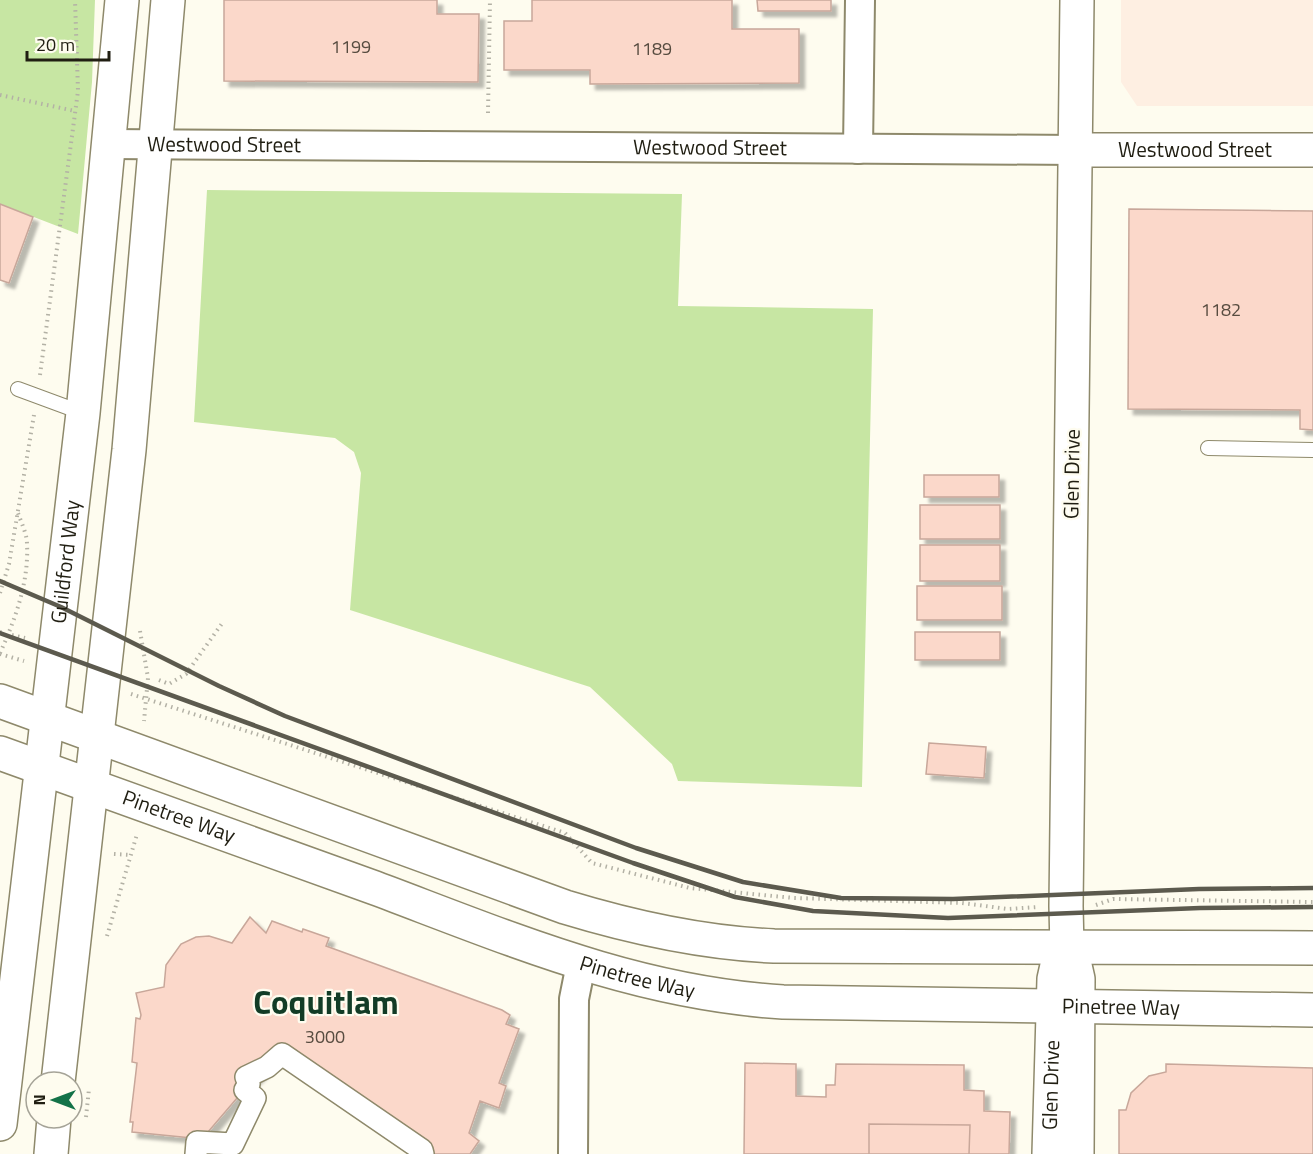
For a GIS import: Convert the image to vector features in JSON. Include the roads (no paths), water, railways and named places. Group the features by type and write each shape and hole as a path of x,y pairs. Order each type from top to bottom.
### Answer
{"main road":[{"name":"Guildford Way","path":"0,1124 83,413 122,0"},
{"path":"75,1070 92,786 129,450 168,0"},
{"name":"Glen Drive","path":"1077,0 1067,949 1057,966 1065,1005 1077,1154"},
{"name":"Westwood Street","path":"1077,150 1313,150"},
{"path":"0,701 565,907 653,931 752,945 1067,949 1313,948"},
{"name":"Pinetree Way","path":"0,753 156,807 581,964 646,983 742,1000 1313,1010"},
{"path":"581,964 592,956 653,931"},
{"name":"Glen Drive","path":"1049,1154 1065,1005"},
{"path":"51,1154 64,1130"}],"street":[{"path":"858,149 860,0"},
{"name":"Westwood Street","path":"107,144 1077,150"},
{"path":"573,1154 574,999 581,964"},
{"path":"196,1154 197,1143 234,1144 255,1098 244,1090 249,1084 246,1077 267,1067 282,1054 422,1150 423,1154"}],"lane":[{"path":"18,389 37,398 83,413"},
{"path":"1208,448 1313,450"}],"railway":[{"path":"0,581 61,607 219,686 285,716 636,848 743,882 841,898 953,899 1199,889 1313,888"},
{"path":"0,633 633,863 735,897 813,911 948,918 1200,908 1313,907"}],"district":[{"name":"Coquitlam","path":"326,1002"}]}
